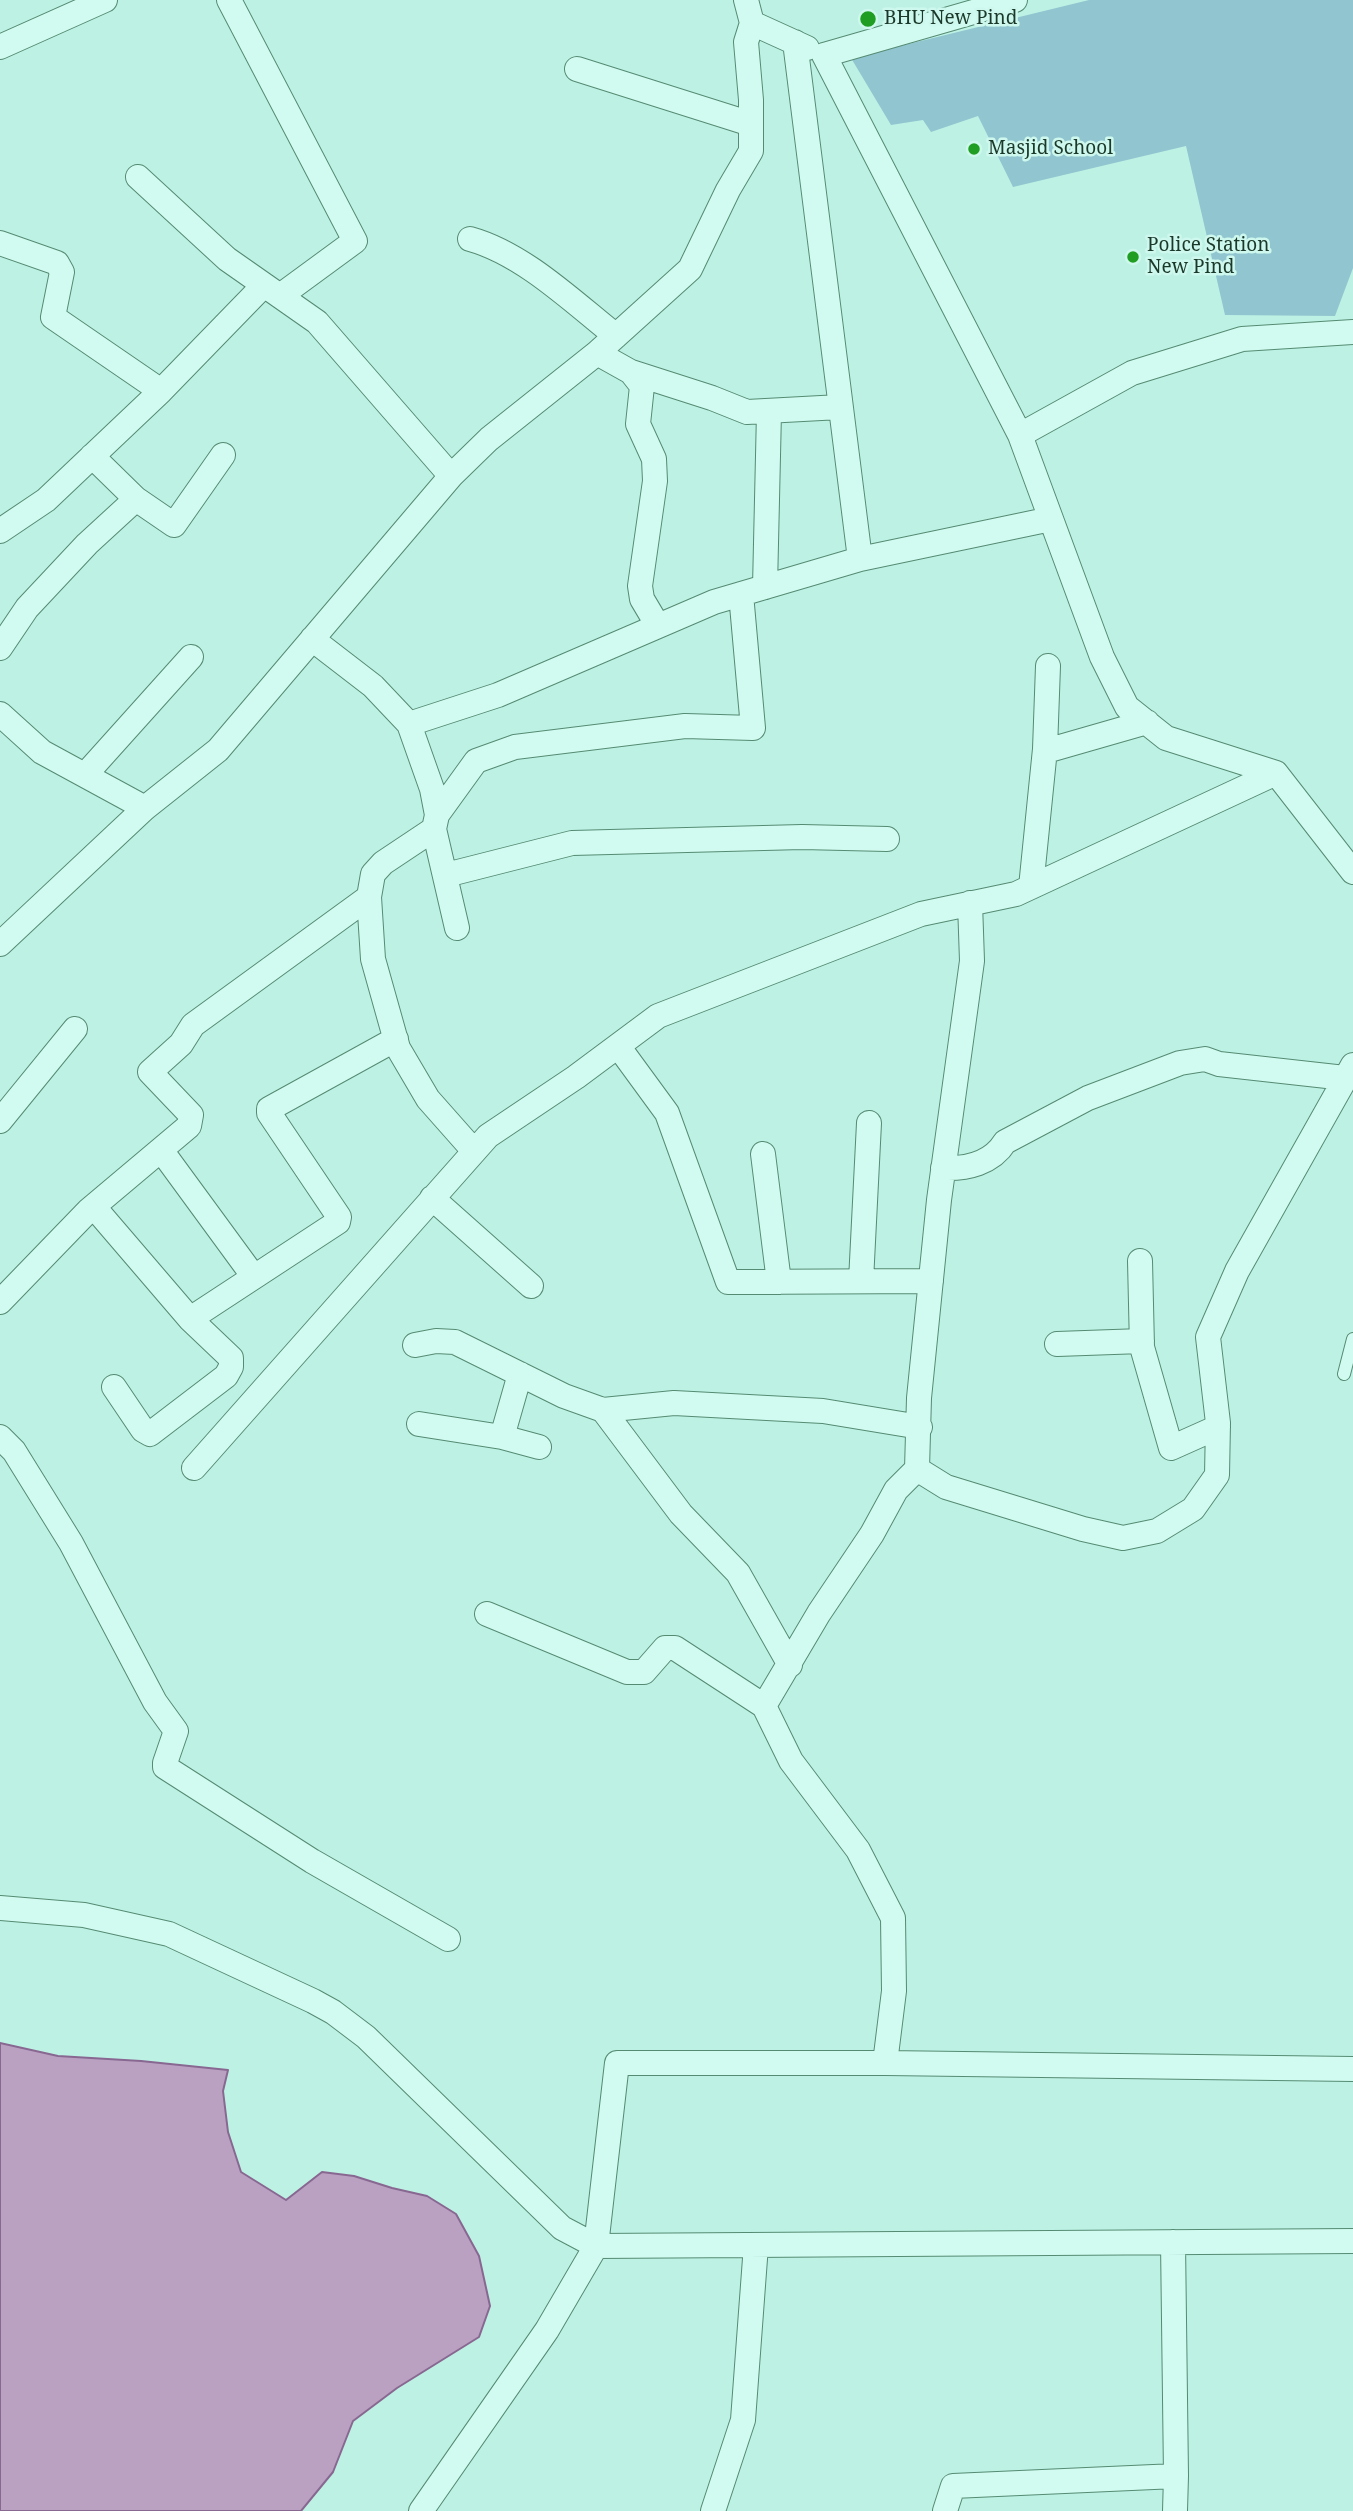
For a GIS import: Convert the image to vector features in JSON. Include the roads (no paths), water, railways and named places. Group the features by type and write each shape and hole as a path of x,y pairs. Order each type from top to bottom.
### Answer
{"street":[{"path":"0,47 105,0"},
{"path":"0,531 46,500 272,291 355,242 229,0"},
{"path":"824,55 1015,0"},
{"path":"0,944 145,808 218,750 451,476 489,439 597,353 690,269 728,190 751,151 751,100 746,43 749,11 794,42 824,55 1020,435 1102,657 1127,706 1167,738 1276,773 1353,872"},
{"path":"794,42 860,559"},
{"path":"577,69 751,124"},
{"path":"138,177 227,259 317,322 451,476"},
{"path":"470,239 486,243 520,261 617,336"},
{"path":"0,243 57,263 62,272 53,317 161,391"},
{"path":"1020,435 1132,373 1242,339 1353,332"},
{"path":"597,353 631,372 747,412 840,407"},
{"path":"631,372 642,386 638,424 654,459 655,481 640,586 642,599 658,626"},
{"path":"765,587 769,412"},
{"path":"92,456 136,499 174,525 223,455"},
{"path":"0,648 27,608 87,544 136,499"},
{"path":"408,724 498,695 714,602 860,559 1051,519"},
{"path":"474,1151 428,1099 398,1048 373,959 369,897 373,874 436,822 476,761 515,747 685,726 753,728 741,594"},
{"path":"312,639 373,686 408,724 432,789 457,928"},
{"path":"85,775 191,657"},
{"path":"1031,887 1045,749 1048,666"},
{"path":"0,714 43,752 145,808"},
{"path":"1045,749 1147,722"},
{"path":"194,1468 488,1136 658,1016 921,914 1016,894 1276,773"},
{"path":"446,875 572,843 802,837 887,839"},
{"path":"0,1302 93,1207 189,1126 191,1115 150,1072 181,1044 193,1025 369,897"},
{"path":"764,1706 819,1613 872,1534 896,1490 917,1469 919,1398 943,1168 972,961 970,903"},
{"path":"0,1121 75,1029"},
{"path":"190,1320 338,1222 339,1217 269,1113 269,1109 396,1039"},
{"path":"618,1046 667,1113 728,1282 931,1281"},
{"path":"917,1469 946,1487 1083,1529 1123,1538 1157,1531 1193,1509 1217,1475 1218,1427 1208,1337 1237,1271 1349,1072 1219,1064 1205,1059 1180,1063 1088,1098 1005,1142 998,1153 971,1166 943,1168"},
{"path":"861,1282 869,1123"},
{"path":"161,1150 254,1278"},
{"path":"763,1154 779,1282"},
{"path":"432,1198 531,1286"},
{"path":"93,1207 190,1320 231,1359 232,1367 226,1376 150,1434 143,1430 114,1387"},
{"path":"1140,1261 1142,1348 1171,1448 1218,1427"},
{"path":"1057,1344 1142,1340"},
{"path":"415,1345 436,1341 455,1342 564,1396 603,1410 674,1404 823,1411 920,1427"},
{"path":"502,1437 520,1374"},
{"path":"603,1410 681,1514 738,1573 790,1665"},
{"path":"419,1424 502,1437 539,1447"},
{"path":"0,1437 15,1451 71,1543 155,1702 173,1724 176,1731 164,1763 165,1767 312,1861 449,1939"},
{"path":"486,1614 627,1672 644,1672 665,1648 675,1648 764,1706 791,1761 858,1850 893,1918 894,1991 885,2063"},
{"path":"0,1908 84,1915 169,1934 333,2012 366,2037 562,2228 596,2246 1353,2241"},
{"path":"421,2511 547,2330 596,2246 617,2063 885,2063 1353,2069"},
{"path":"1173,2242 1175,2511"},
{"path":"713,2511 743,2420 756,2245"},
{"path":"945,2511 953,2486 1176,2476"}],"lane":[{"path":"1344,1374 1353,1339"}],"place":[{"name":"BHU New Pind","path":"868,19"},
{"name":"Masjid School","path":"974,149"},
{"name":"Police Station New Pind","path":"1133,257"}]}
